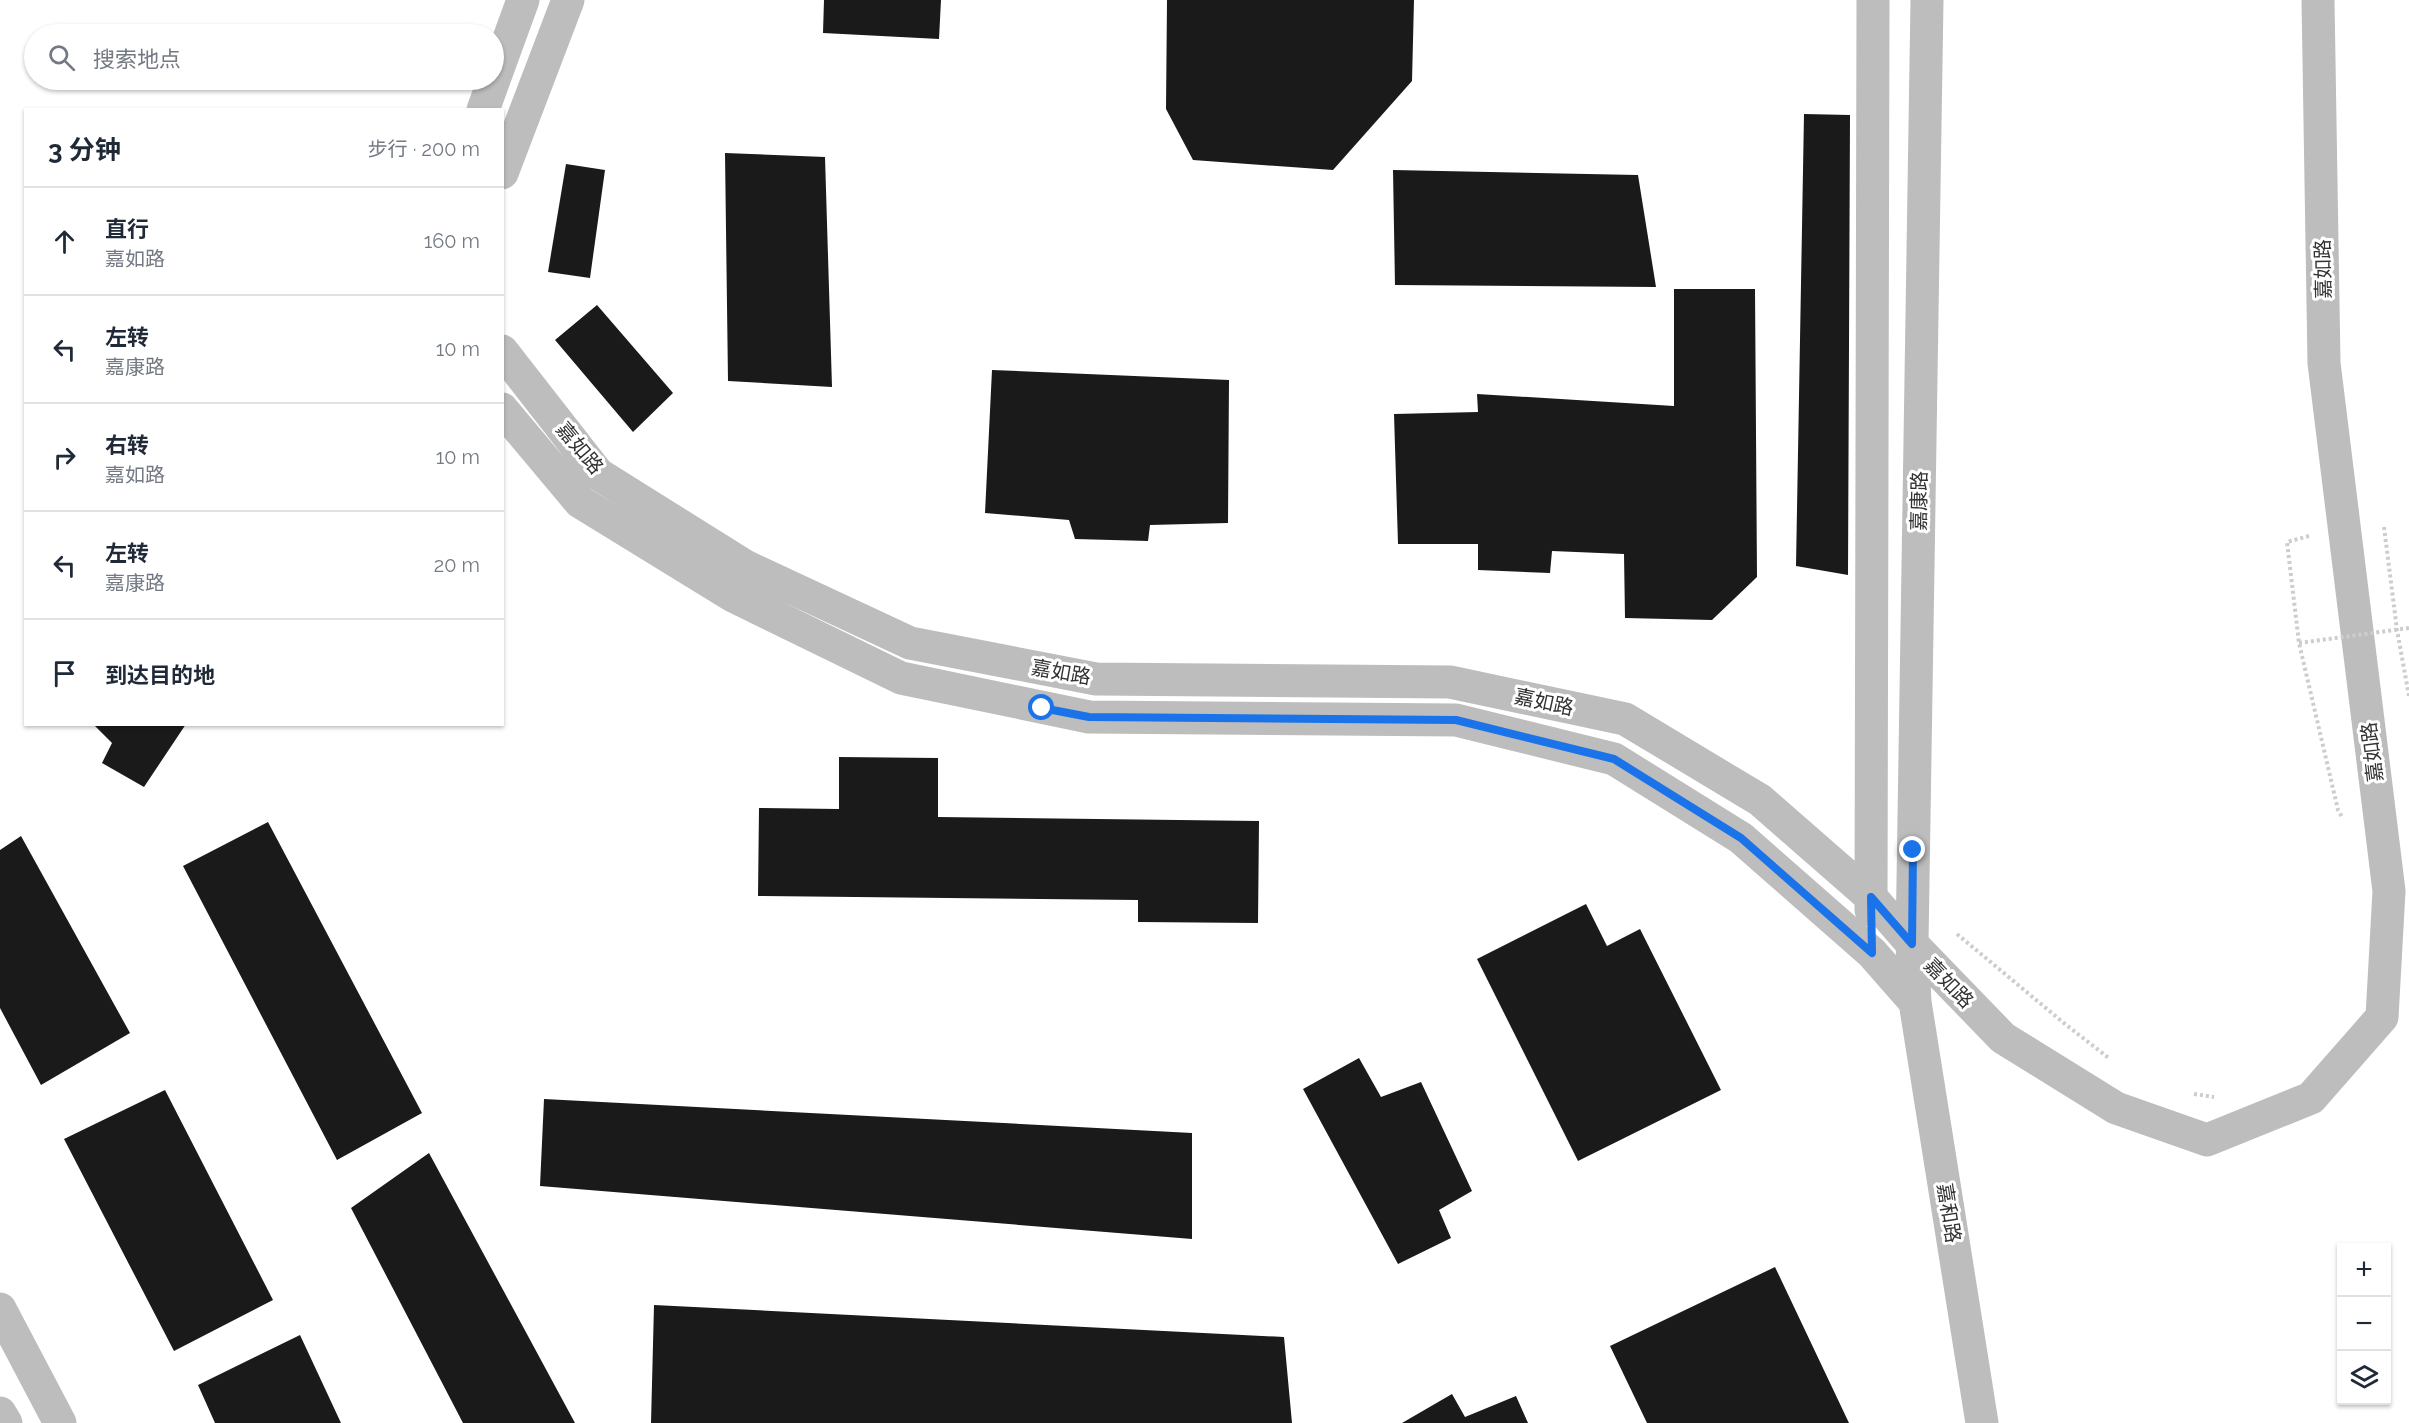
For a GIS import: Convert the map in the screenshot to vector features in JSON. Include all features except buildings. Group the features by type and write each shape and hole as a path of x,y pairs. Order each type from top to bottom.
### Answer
{"street":[{"path":"504,52 523,0"},
{"path":"504,167 568,0"},
{"path":"1872,953 1873,0"},
{"name":"嘉康路","path":"1915,1002 1912,944 1927,0"},
{"name":"嘉如路","path":"504,354 598,474 745,566 910,643 1096,679 1450,682 1625,719 1760,800 1871,897 1912,944 2003,1038 2116,1108 2207,1140 2310,1098 2382,1017 2388,891 2324,363 2318,0"},
{"path":"484,108 490,90"},
{"name":"嘉如路","path":"504,411 580,502 733,596 901,678 1089,717 1456,720 1614,759 1741,838 1872,953 1915,1002"},
{"name":"嘉和路","path":"1915,1002 1982,1423"},
{"path":"0,1309 60,1423"},
{"path":"0,1413 6,1423"}],"path":[{"path":"2384,527 2397,630 2409,696"},
{"path":"2287,542 2299,643 2338,810 2344,820"},
{"path":"2299,643 2409,628"},
{"path":"1957,934 2065,1024 2111,1059"},
{"path":"2190,1094 2222,1098"}],"route":[{"path":"1042,708 1089,717 1456,720 1614,759 1741,838 1872,953 1871,897 1912,944 1913,850"}]}
